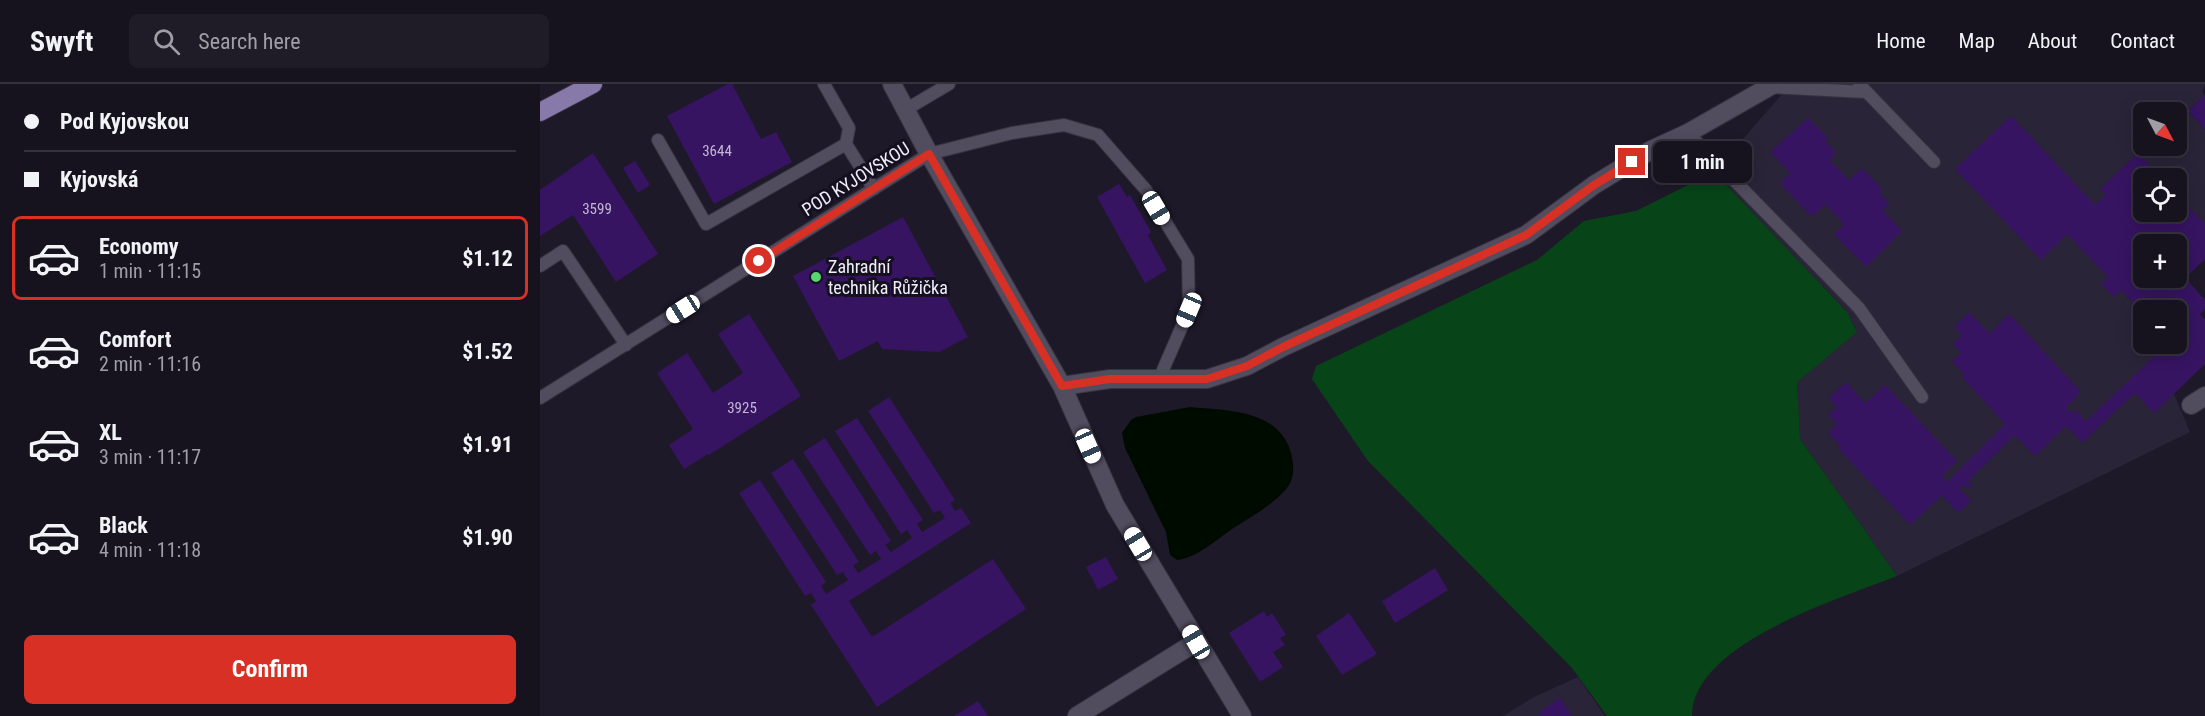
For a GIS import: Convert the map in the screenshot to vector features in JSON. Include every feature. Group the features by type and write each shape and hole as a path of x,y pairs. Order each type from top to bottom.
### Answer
{"main road":[{"path":"540,112 593,84"}],"street":[{"path":"892,84 929,154 1062,386 1114,505 1242,716"},
{"path":"1062,386 1110,379 1207,379 1247,366 1283,347 1526,235 1594,185 1651,150 1688,133 1772,86"},
{"path":"1077,716 1196,642"}],"lane":[{"path":"824,84 849,128 846,144 874,189"},
{"path":"905,110 949,84"},
{"path":"1772,86 1862,88 1934,162"},
{"name":"POD KYJOVSKOU","path":"540,398 929,154 1012,133 1064,125 1098,135 1146,190 1188,259 1189,310 1159,379"},
{"path":"1688,133 1859,308 1922,398"},
{"path":"658,140 706,224 846,144"},
{"path":"540,266 563,251 626,345"}],"shaded area":[{"path":"1791,84 2205,84 2202,92 2205,95 2188,111 2205,129 2205,259 2187,276 2187,234 2133,234 2133,288 2187,288 2187,280 2205,300 2205,309 2200,314 2187,354 2174,394 2190,432 1897,576 1800,439 1797,382 1857,331 1847,312 1714,172"},
{"path":"1190,407 1237,412 1266,421 1286,441 1292,457 1293,473 1287,488 1268,505 1199,552 1177,560 1170,555 1166,532 1125,448 1122,433 1136,417"},
{"path":"1578,677 1605,716 1503,716 1534,697"}],"green space":[{"path":"1714,172 1847,312 1857,332 1797,382 1800,439 1897,576 1808,611 1742,645 1716,666 1699,690 1692,716 1607,716 1572,668 1368,461 1312,379 1316,366 1537,260 1584,221 1636,211"}],"building":[{"path":"732,84 761,139 776,132 792,162 714,204 667,116"},
{"path":"2205,95 2205,129 2188,111"},
{"path":"2011,116 2095,205 2106,195 2100,189 2135,156 2141,156 2152,168 2133,168 2133,222 2187,222 2187,205 2205,224 2205,259 2187,276 2187,234 2133,234 2133,288 2187,288 2187,280 2205,300 2205,309 2200,314 2205,320 2205,364 2154,413 2135,393 2082,443 2066,426 2035,456 2015,435 1968,481 1972,485 1968,489 1963,485 1959,488 1971,501 1958,513 1942,495 1910,525 1839,449 1841,447 1828,432 1837,424 1828,415 1837,407 1829,398 1846,382 1865,403 1885,385 1957,461 1942,476 1947,482 2005,424 1962,377 1965,375 1952,361 1961,353 1953,344 1962,335 1954,327 1969,312 1990,334 2009,314 2081,392 2066,408 2071,413 2074,409 2086,421 2157,354 2187,354 2187,300 2133,300 2133,303 2121,290 2114,297 2101,284 2108,277 2067,234 2041,260 1955,169"},
{"path":"1808,118 1828,138 1825,141 1836,153 1829,160 1849,180 1862,168 1882,189 1879,192 1889,204 1883,211 1902,231 1866,267 1834,234 1844,224 1825,204 1812,217 1780,183 1790,173 1770,152"},
{"path":"593,153 658,254 616,282 573,215 540,236 540,190"},
{"path":"635,161 650,185 638,193 623,168"},
{"path":"1119,184 1127,197 1130,195 1151,232 1148,235 1167,270 1145,283 1097,197"},
{"path":"903,217 968,337 939,352 882,349 878,341 839,361 793,276"},
{"path":"749,314 801,396 684,469 669,445 693,429 657,373 687,353 713,393 743,373 718,334"},
{"path":"889,397 955,500 950,503 955,511 961,508 971,523 849,601 872,637 993,559 1026,609 877,707 811,605 816,601 811,593 805,596 739,493 760,480 826,582 821,586 826,594 848,580 843,572 837,575 771,473 793,459 859,562 853,565 858,573 881,559 876,551 870,555 803,452 825,438 891,541 885,545 891,552 912,538 907,530 901,534 835,431 857,418 923,520 917,524 922,532 945,518 940,510 934,513 868,411"},
{"path":"1106,557 1118,579 1098,590 1086,567"},
{"path":"1435,568 1448,590 1395,623 1382,601"},
{"path":"1264,611 1267,617 1272,613 1286,635 1280,638 1285,645 1273,652 1283,667 1260,682 1229,633"},
{"path":"1349,613 1377,654 1342,675 1316,636"},
{"path":"1560,698 1572,716 1541,716 1539,712"},
{"path":"978,701 988,716 954,716"}],"place":[{"name":"Zahradní technika Růžička","path":"816,277"}],"route":[{"path":"759,261 929,154 1062,386 1110,379 1207,379 1247,366 1283,347 1526,235 1594,185 1632,162"}]}
